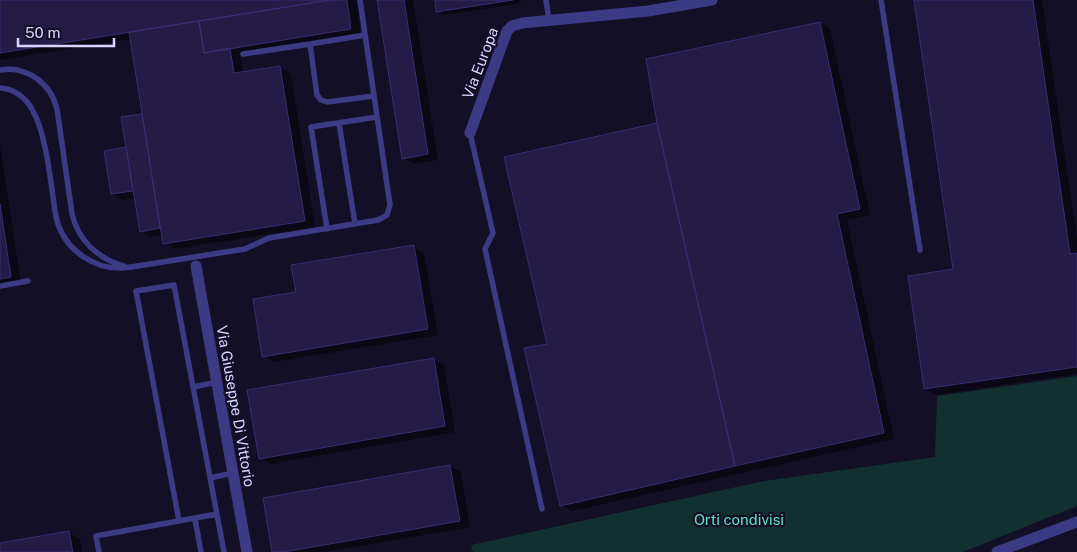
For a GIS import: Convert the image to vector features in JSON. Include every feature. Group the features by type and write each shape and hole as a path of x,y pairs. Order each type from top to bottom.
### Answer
{"street":[{"name":"Via Europa","path":"470,133 509,28 515,24 648,11 712,0"},
{"name":"Via Giuseppe Di Vittorio","path":"196,266 247,552"},
{"path":"997,552 1077,522"}],"lane":[{"path":"0,88 9,89 22,97 31,107 43,142 57,220 65,238 76,251 92,262 111,268 131,267 245,249 269,238 383,219 390,209 360,0"},
{"path":"546,0 549,20"},
{"path":"881,0 920,250"},
{"path":"243,54 365,35"},
{"path":"310,44 319,99 327,102 374,96"},
{"path":"0,70 26,73 38,80 50,91 56,103 58,113 72,214 76,228 98,254 111,262 131,267"},
{"path":"327,229 311,127 377,117"},
{"path":"338,123 355,224"},
{"path":"470,133 493,233 485,250 542,509"},
{"path":"0,286 28,281"},
{"path":"179,521 136,291 174,285 224,552"},
{"path":"193,387 217,382"},
{"path":"210,478 233,473"},
{"path":"99,552 96,536 217,514"},
{"path":"195,518 201,552"}],"green space":[{"name":"Orti condivisi","path":"1077,376 1077,506 963,552 473,552 471,545 764,481 935,457 937,396"}],"building":[{"path":"0,0 330,0 0,53"},
{"path":"330,0 347,0 351,29 204,53 199,21"},
{"path":"377,0 404,0 428,154 402,159"},
{"path":"435,0 513,0 436,12"},
{"path":"914,0 1033,0 1070,254 1077,253 1077,367 924,389 908,276 953,269"},
{"path":"199,21 204,53 230,48 234,73 280,66 305,221 163,244 129,32"},
{"path":"820,22 860,209 837,214 884,433 735,466 657,123 646,59"},
{"path":"142,114 160,228 140,232 121,117"},
{"path":"657,123 735,466 560,506 524,348 547,344 504,157"},
{"path":"126,147 133,191 111,194 104,151"},
{"path":"0,204 11,277 0,279"},
{"path":"414,245 428,329 262,357 253,299 296,292 291,265"},
{"path":"434,358 445,426 259,459 247,390"},
{"path":"450,465 460,521 284,552 272,552 263,498"},
{"path":"69,531 73,552 0,552 0,543"}]}
